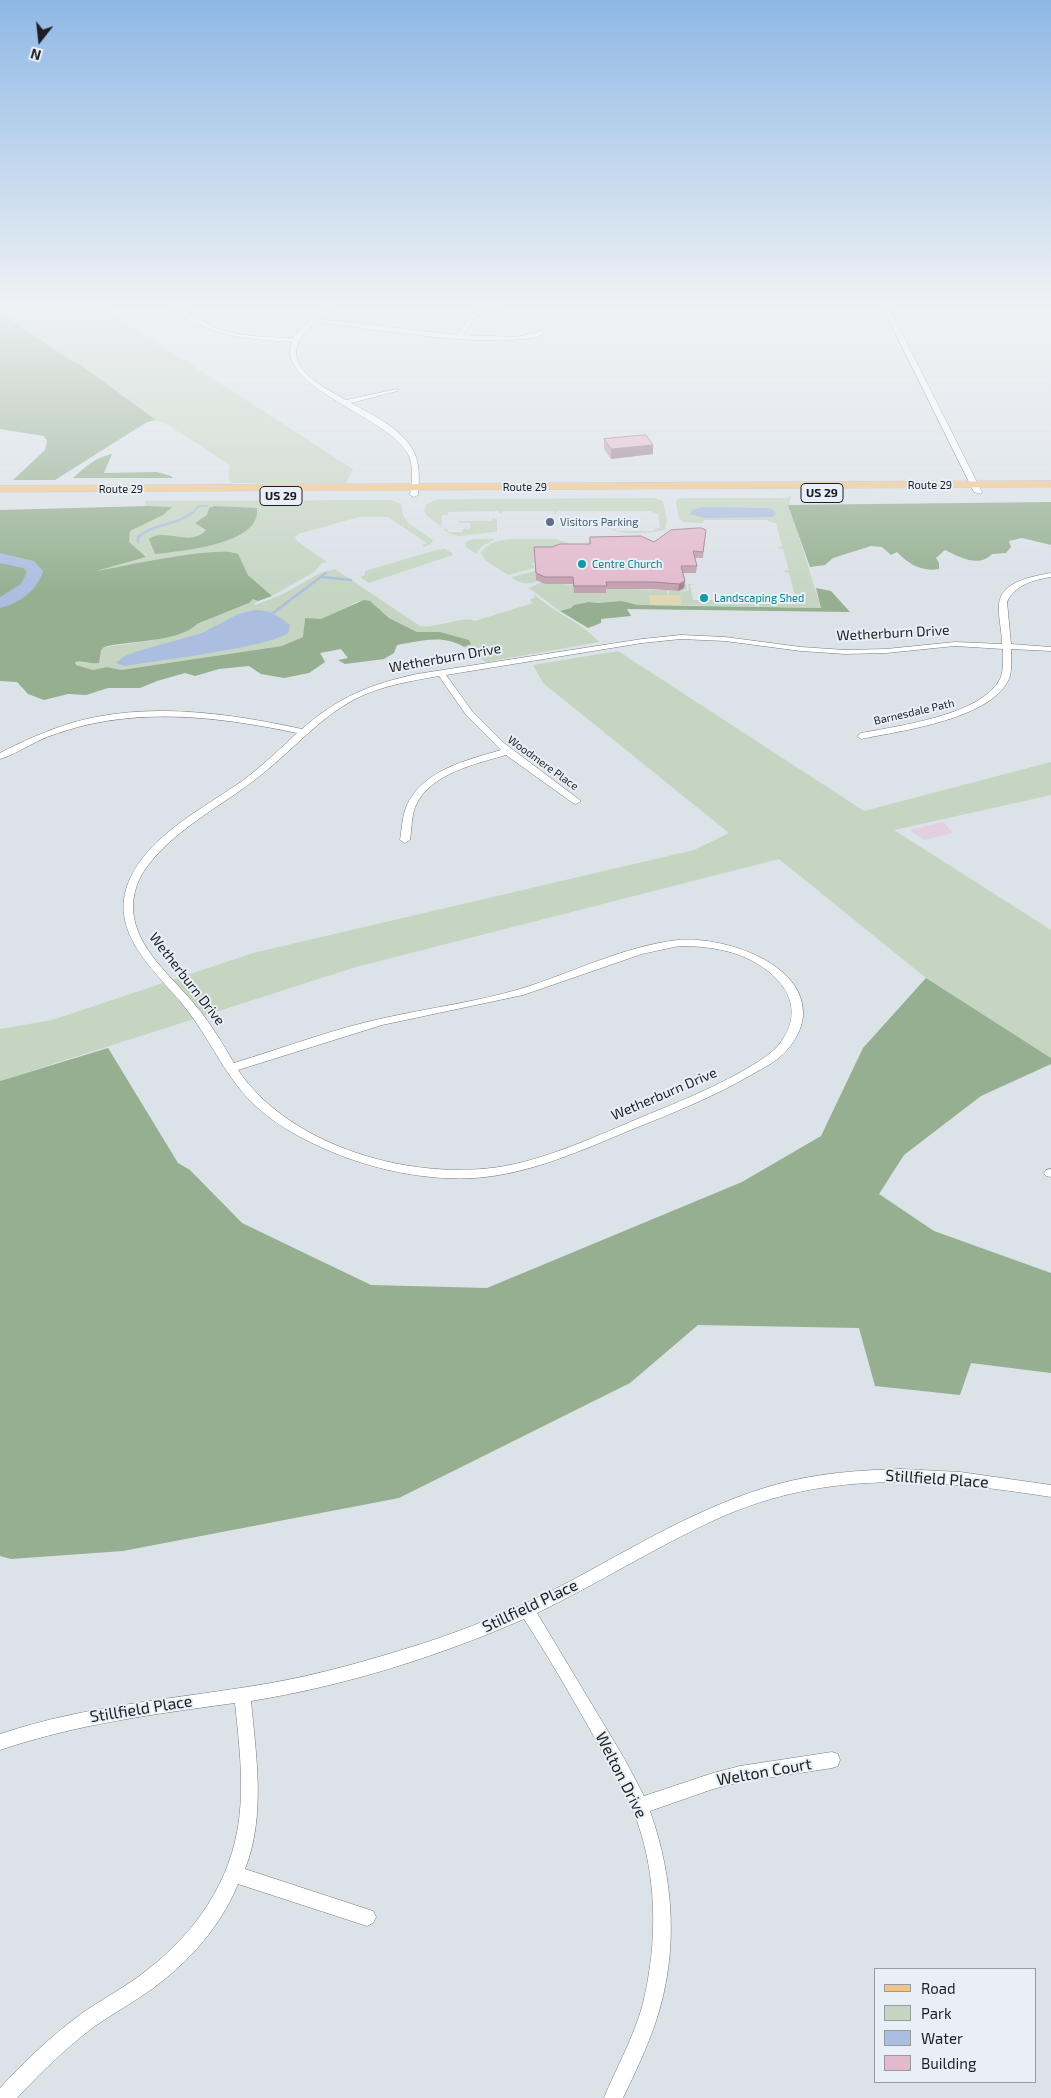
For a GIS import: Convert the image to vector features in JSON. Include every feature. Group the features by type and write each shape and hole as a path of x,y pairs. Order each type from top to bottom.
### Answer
{"main road":[{"name":"Route 29","path":"976,489 1051,484"},
{"name":"Route 29","path":"0,489 414,491 976,489 1051,492"},
{"name":"Route 29","path":"0,496 414,491"}],"street":[{"path":"339,400 389,430 406,444 414,460 414,491"},
{"path":"344,403 356,400"},
{"path":"932,400 976,489"},
{"name":"Barnesdale Path","path":"860,736 951,716 983,702 997,691 1005,678 1007,668 1002,602 1017,585 1051,575"},
{"name":"Wetherburn Drive","path":"232,1068 336,1034 380,1022 519,993 640,951 679,944 703,944 725,948 762,962 787,983 794,996 798,1015 793,1034 776,1054 702,1097 525,1165 472,1175 438,1175 402,1170 339,1150 314,1139 267,1110 244,1087 193,1009 138,943 130,924 129,899 136,876 154,851 257,774 332,709 363,692 399,680 642,641 681,637 724,639 801,649 845,652 886,651 955,644 1051,649"},
{"name":"Woodmere Place","path":"441,673 463,707 506,752 576,801"},
{"path":"0,756 57,729 86,721 116,716 168,713 210,715 247,719 305,732"},
{"path":"406,840 411,806 416,795 426,786 450,771 506,752"},
{"name":"Stillfield Place","path":"0,1742 70,1720 242,1694 316,1680 399,1658 501,1622 712,1514 763,1495 808,1483 851,1477 912,1474 962,1477 1051,1491"},
{"name":"Welton Drive","path":"527,1610 620,1767 640,1806 653,1844 660,1875 663,1925 659,1972 651,2008 639,2043 613,2098"},
{"path":"4,2098 47,2052 88,2020 135,1990 169,1964 203,1928 225,1894 234,1874 245,1838 249,1800 242,1694"},
{"name":"Welton Court","path":"640,1806 713,1781 740,1774 832,1760"},
{"path":"234,1874 367,1917"}],"shaded area":[{"path":"943,822 953,833 924,840 910,830"}],"green space":[{"path":"0,400 129,400 156,420 147,422 55,480 13,480 45,450 47,441 44,436 0,429"},
{"path":"129,400 246,400 353,469 346,484 233,483 228,478 230,465 168,425 156,420"},
{"path":"112,454 104,473 157,472 173,478 73,478 86,466 106,455"},
{"path":"791,496 789,505 821,608 681,605 680,595 669,595 669,591 678,591 683,584 686,584 687,589 680,593 689,590 688,584 695,584 690,585 693,600 796,600 789,573 782,571 789,570 783,549 776,548 782,546 776,523 769,522 768,520 704,520 702,523 684,522 679,519 676,502 678,499 684,498 786,498"},
{"path":"655,498 663,501 667,521 665,530 646,533 629,533 616,531 612,529 617,531 654,531 654,529 660,528 658,514 651,511 557,511 556,514 553,511 504,511 500,514 498,511 448,512 448,515 442,515 441,527 426,515 424,510 427,504 438,499"},
{"path":"391,500 401,504 403,515 408,523 433,540 431,544 424,547 422,545 427,543 388,517 359,517 298,534 295,537 297,541 327,562 322,563 314,572 272,596 249,576 237,555 230,552 182,556 88,572 145,557 128,542 130,531 171,507 145,506 145,501"},
{"path":"1051,502 1051,545 1022,538 1009,541 1011,547 1006,553 992,554 987,558 975,561 945,550 936,558 939,563 939,569 933,570 916,566 897,552 891,555 882,547 871,546 833,558 825,565 810,567 788,505"},
{"path":"214,506 257,508 255,520 247,530 217,544 155,554 149,539 163,535 185,538 200,535 206,530 195,523 207,515 209,508"},
{"path":"172,507 163,515 130,531 129,542 146,557 96,571 191,554 227,552 238,554 248,575 272,596 258,601 253,599 249,603 197,624 178,635 104,647 101,650 99,663 75,662 76,665 93,670 107,667 121,670 282,646 303,637 305,618 321,619 364,600 370,601 389,618 417,632 440,632 469,640 471,644 464,647 456,643 440,640 414,642 397,645 394,653 384,659 345,664 338,660 348,658 341,649 320,653 325,662 309,673 284,678 261,674 249,666 219,669 195,676 185,673 140,688 108,688 86,695 68,694 44,700 28,694 17,682 0,681 0,510"},
{"path":"493,518 497,519 497,531 495,532 458,536 450,534 443,528 447,529 448,532 462,532 463,529 470,529 470,523 460,523 458,521 491,521"},
{"path":"473,539 496,539 482,546 476,554 465,546 466,542"},
{"path":"513,539 555,539 571,544 589,544 534,554 534,562 532,564 534,568 508,575 486,561 481,553 491,544"},
{"path":"445,549 453,555 369,583 360,577 365,575 365,571"},
{"path":"335,569 420,626 434,626 464,620 475,621 533,603 530,600 535,597 534,594 584,629 599,642 486,662 464,647 469,646 469,640 437,632 417,632 389,618 370,601 356,602 342,611 321,619 304,621 305,632 303,637 282,646 121,670 106,667 93,670 76,665 75,662 98,663 101,649 104,647 150,641 171,635 249,603 253,599 258,601 253,604 256,605 283,594 322,572"},
{"path":"535,571 538,581 524,583 511,577"},
{"path":"542,582 619,589 667,590 668,595 649,595 650,605 638,605 621,601 585,602 560,611 529,588"},
{"path":"816,588 831,591 850,612 627,609 631,616 601,619 601,623 588,628 560,611 588,602 621,601 638,605 821,608"},
{"path":"618,651 864,811 1051,762 1051,795 894,830 1051,930 1051,1058 926,978 779,859 356,967 0,1081 0,1029 52,1020 253,953 694,850 729,833 543,683 533,665"},
{"path":"926,978 1051,1058 1051,1064 981,1096 904,1155 879,1194 934,1231 1051,1273 1051,1373 971,1363 960,1395 875,1386 859,1328 698,1325 630,1383 399,1498 123,1551 11,1559 0,1556 0,1081 108,1048 178,1163 190,1170 242,1223 371,1285 487,1288 742,1182 821,1136 863,1048"}],"sand":[{"path":"649,595 680,595 681,605 650,605"}],"water":[{"path":"702,507 765,508 772,509 776,513 772,517 705,518 690,514 692,510"},
{"path":"255,610 270,612 278,616 290,625 289,632 279,638 261,643 212,653 125,666 116,663 123,657 135,652 202,633 238,614"}],"building":[{"path":"646,435 653,445 611,449 604,439"},
{"name":"Centre Church","path":"701,528 706,530 703,552 693,551 697,566 681,566 685,581 679,584 606,582 607,586 574,586 573,577 545,577 536,573 534,547 552,547 560,544 590,544 590,537 641,536 654,542 671,530"}],"waterway":[{"path":"193,512 199,506 207,506"},
{"path":"138,542 138,537 144,532 180,520 193,512"},
{"path":"0,558 28,564 35,571 30,583 22,591 0,603"},
{"path":"273,613 326,573"},
{"path":"322,577 351,580"}],"place":[{"name":"Visitors Parking","path":"550,522"},
{"name":"Centre Church","path":"582,564"},
{"name":"Landscaping Shed","path":"704,598"}]}
